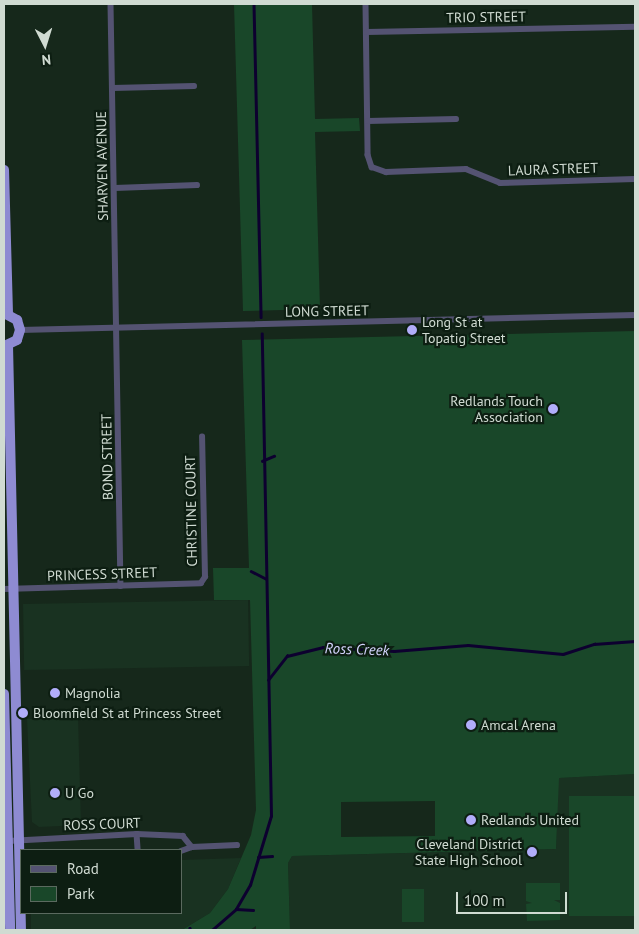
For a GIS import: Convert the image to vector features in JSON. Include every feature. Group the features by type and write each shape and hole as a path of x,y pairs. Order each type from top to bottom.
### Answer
{"highway":[{"path":"4,170 6,314 17,320 20,330 17,340 6,346 9,589 20,856"},
{"path":"4,694 10,930"},
{"path":"21,914 21,930"}],"street":[{"name":"SHARVEN AVENUE","path":"111,4 118,328"},
{"name":"LAURA STREET","path":"366,4 369,161 378,171 466,169 500,183 635,179"},
{"name":"TRIO STREET","path":"366,32 635,27"},
{"path":"113,88 194,86"},
{"path":"368,121 456,119"},
{"path":"116,188 197,185"},
{"name":"LONG STREET","path":"20,330 635,315"},
{"name":"BOND STREET","path":"118,328 122,586"},
{"name":"CHRISTINE COURT","path":"201,584 205,577 202,437"},
{"name":"PRINCESS STREET","path":"9,589 201,584"},
{"path":"137,834 138,849"},
{"name":"ROSS COURT","path":"8,841 137,834 183,836 192,847"},
{"path":"182,851 192,847 237,845"},
{"path":"8,856 20,856"}],"shaded area":[{"path":"248,600 249,666 24,670 23,604"},
{"path":"78,717 81,825 39,827 32,822 27,719"},
{"name":"Cleveland District State High School","path":"635,774 635,930 290,930 288,863 292,856 556,849 558,778"},
{"path":"241,858 228,889 210,913 182,930 31,930 31,914 182,914 182,860"}],"green space":[{"path":"234,4 312,4 315,119 359,118 360,131 315,132 320,309 243,311"},
{"path":"635,331 635,774 559,778 556,849 292,856 288,863 290,930 256,930 256,926 250,930 182,930 210,913 228,889 251,835 256,810 250,600 214,600 213,568 249,568 242,340","holes":["435,801 435,836 341,837 341,802"]},
{"path":"569,796 635,796 635,916 569,916"},
{"path":"526,883 560,883 560,900 554,900 560,903 560,920 527,921 526,904 532,903 526,901"},
{"path":"402,889 424,889 424,922 402,922"}],"waterway":[{"path":"254,4 261,317"},
{"path":"212,930 236,909 250,885 271,816 262,334"},
{"path":"262,461 274,456"},
{"path":"251,571 265,578"},
{"name":"Ross Creek","path":"268,680 287,656 323,647 394,651 468,645 563,654 594,644 635,641"},
{"path":"258,857 272,856"},
{"path":"236,909 253,910"}],"place":[{"name":"Long St at Topatig Street","path":"412,330"},
{"name":"Redlands Touch Association","path":"553,409"},
{"name":"Magnolia","path":"55,693"},
{"name":"Bloomfield St at Princess Street","path":"23,713"},
{"name":"Amcal Arena","path":"471,725"},
{"name":"U Go","path":"55,793"},
{"name":"Redlands United","path":"471,820"},
{"name":"Cleveland District State High School","path":"532,852"}]}
